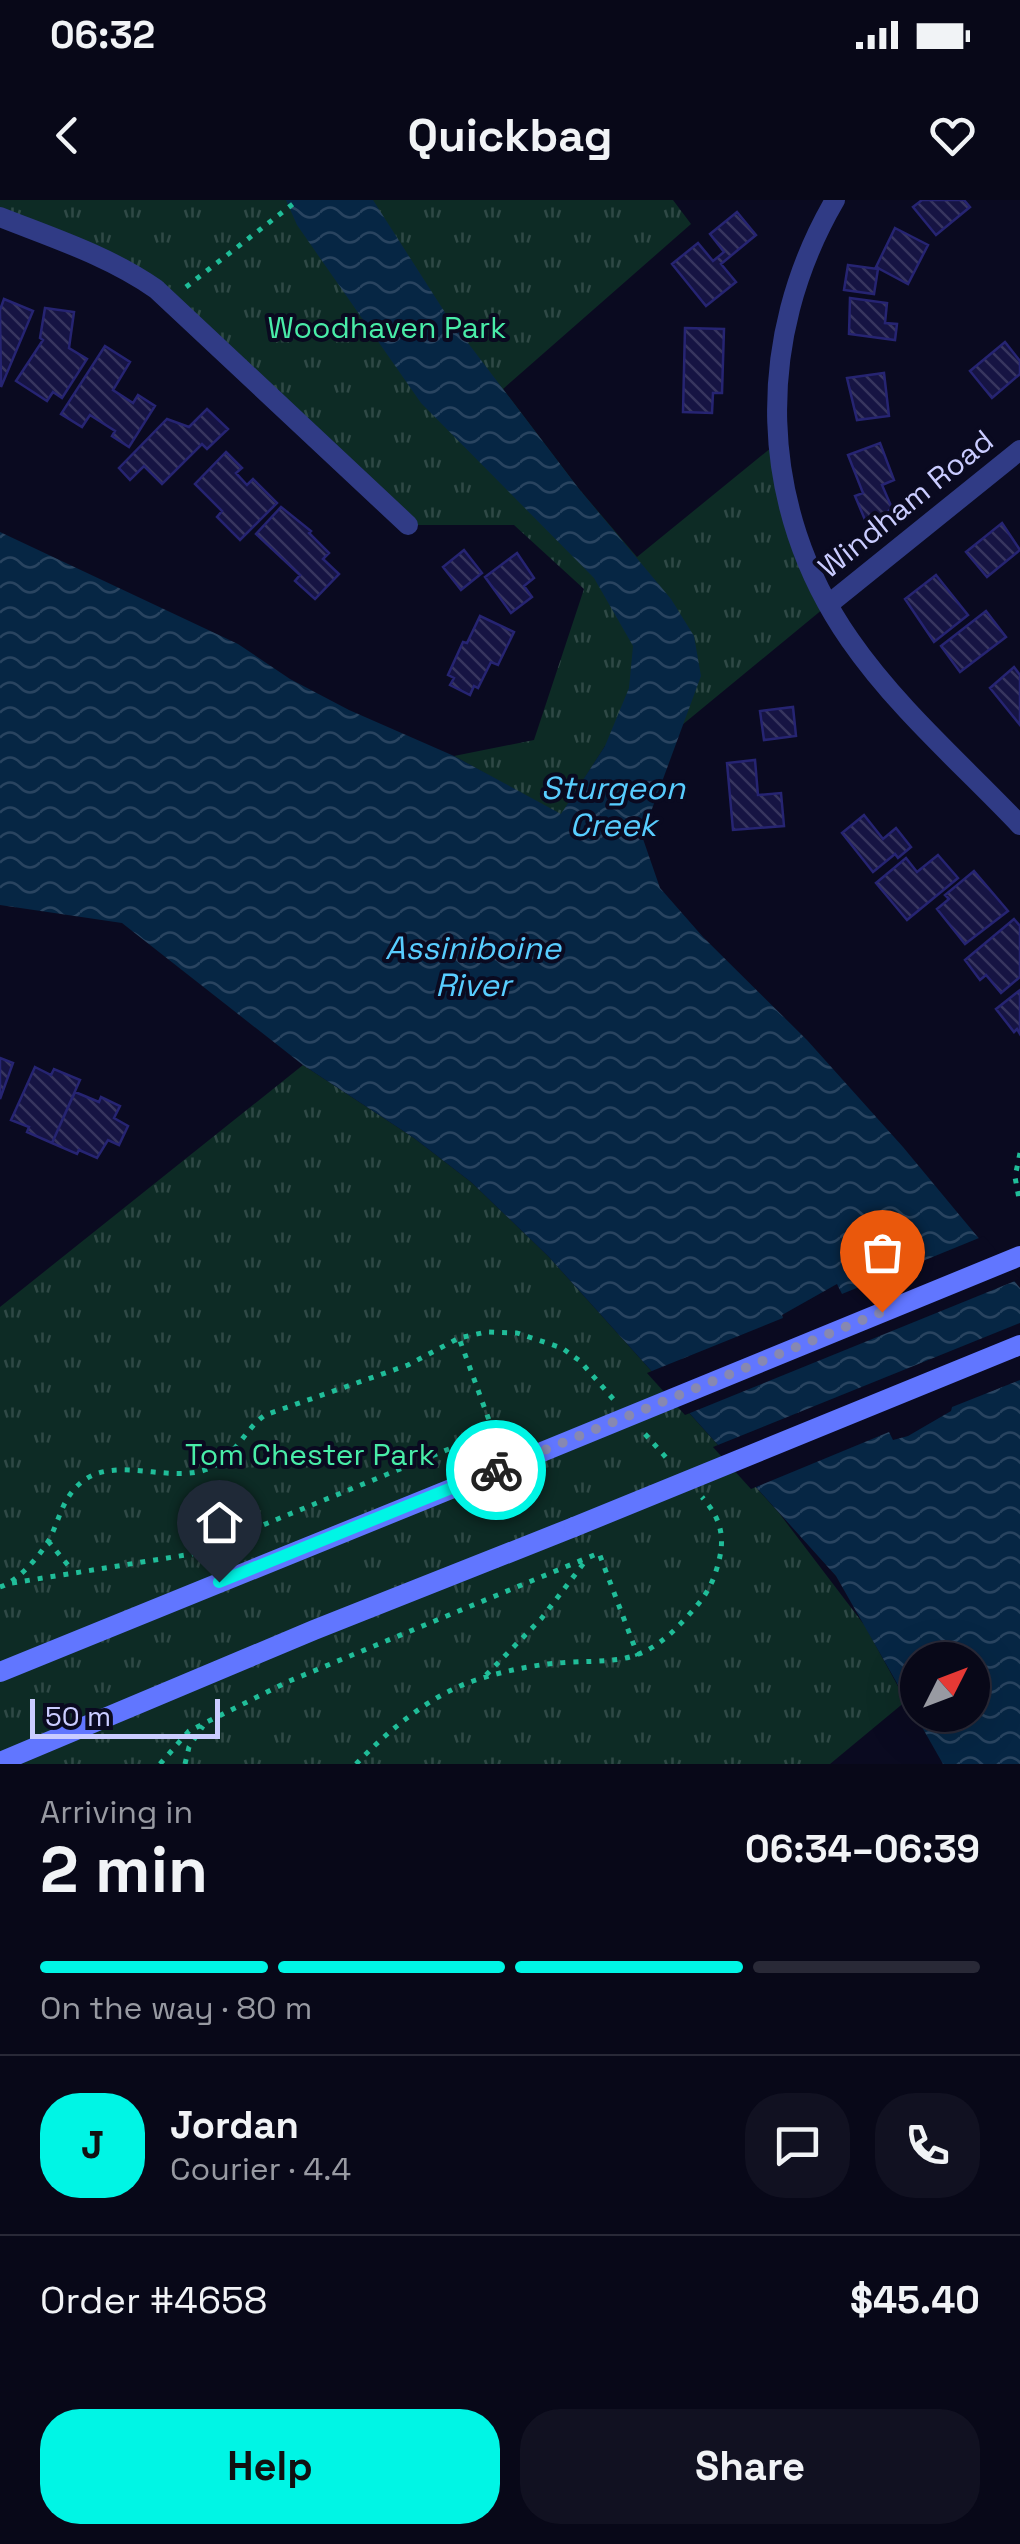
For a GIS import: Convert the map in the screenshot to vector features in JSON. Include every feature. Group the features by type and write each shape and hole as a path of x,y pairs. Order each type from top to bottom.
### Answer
{"main road":[{"path":"0,1672 1020,1256"},
{"path":"0,1762 314,1630 1020,1346"}],"street":[{"path":"835,200 820,227 782,333 776,443 803,552 849,638 880,678 1020,825"},
{"path":"0,217 130,272 172,303 408,525"},
{"name":"Windham Road","path":"829,604 1020,450"}],"path":[{"path":"172,303 190,282 298,200"},
{"path":"1020,1153 1015,1177 1020,1204"},
{"path":"11,1583 192,1554 494,1432 460,1338"},
{"path":"48,1541 73,1571"},
{"path":"160,1764 189,1731 287,1682 599,1553 638,1656"},
{"path":"483,1678 541,1619 588,1557"},
{"path":"185,1764 189,1747 204,1723"}],"green space":[{"name":"Woodhaven Park","path":"0,200 673,200 691,224 503,389 637,557 777,443 829,604 642,758 605,746 561,815 454,756 534,740 584,589 514,525 408,525 172,303 0,217"},
{"name":"Tom Chester Park","path":"303,1065 414,1138 471,1182 548,1256 779,1513 865,1626 900,1690 900,1706 830,1764 0,1764 0,1307"}],"water":[{"name":"Assiniboine River","path":"286,200 373,200 446,314 579,489 671,599 694,636 701,676 642,836 660,888 703,937 807,1040 903,1147 1020,1288 1020,1764 943,1764 925,1732 990,1732 990,1642 900,1642 900,1688 836,1576 548,1256 471,1182 414,1138 303,1065 122,923 0,905 0,532 238,644 290,679 454,756 561,814 605,746 629,688 633,646 594,578 421,403 297,225"}],"pier":[{"path":"984,1236 1020,1279 685,1415 647,1373 783,1318 782,1315 837,1284 842,1294"},
{"path":"1020,1323 1020,1380 952,1407 908,1436 893,1440 889,1432 751,1489 713,1447"}],"building":[{"path":"922,200 964,200 970,207 936,235 913,207"},
{"path":"737,212 756,235 721,264 736,282 706,306 672,264 698,243 713,261 724,252 710,234"},
{"path":"895,228 928,245 908,284 876,267"},
{"path":"848,265 878,269 874,294 844,290"},
{"path":"850,298 887,303 885,323 897,324 895,340 849,334"},
{"path":"4,299 33,311 1,387 0,310"},
{"path":"45,308 74,312 69,348 87,359 62,398 53,392 47,401 16,381 43,340 40,338"},
{"path":"685,328 724,329 722,393 713,393 712,413 683,412"},
{"path":"1005,342 1020,361 1020,374 992,398 970,371"},
{"path":"105,346 130,362 113,390 133,403 138,395 155,406 129,447 112,436 115,431 90,415 82,427 61,414"},
{"path":"884,373 889,416 857,420 847,378"},
{"path":"207,409 228,429 207,449 202,444 162,484 144,466 130,480 119,468 167,419 189,427"},
{"path":"880,443 894,480 882,485 892,508 868,527 855,496 863,493 848,455"},
{"path":"226,452 242,468 236,473 247,485 253,479 277,503 240,540 217,517 222,511 195,484"},
{"path":"281,507 311,531 329,553 323,559 339,574 315,599 295,581 300,575 256,534"},
{"path":"1002,523 1020,550 987,577 966,552"},
{"path":"464,550 482,573 461,590 443,567"},
{"path":"517,553 534,578 524,586 532,597 511,613 485,577"},
{"path":"936,575 968,615 934,642 905,599"},
{"path":"986,611 1006,637 960,672 941,646"},
{"path":"480,616 514,632 498,665 491,662 470,695 450,685 454,678 448,675"},
{"path":"1014,667 1020,675 1020,725 990,688"},
{"path":"793,707 796,736 764,740 760,711"},
{"path":"755,760 758,795 781,793 784,826 733,830 727,763"},
{"path":"864,815 883,839 896,828 911,847 873,872 842,833"},
{"path":"938,855 958,878 907,920 876,883 906,858 917,872"},
{"path":"974,871 1008,911 965,944 937,909 949,899 945,895"},
{"path":"1014,919 1020,926 1020,977 1001,993 986,975 980,980 965,960"},
{"path":"1020,990 1020,1034 996,1009"},
{"path":"0,1058 13,1063 0,1099"},
{"path":"35,1067 51,1075 54,1069 80,1080 52,1143 11,1120"},
{"path":"75,1092 120,1106 114,1118 128,1126 119,1145 108,1140 97,1158 52,1143"}],"way so far":[{"path":"496,1470 882,1312"}],"route":[{"path":"219,1582 496,1470"}],"water label":[{"name":"Sturgeon Creek","path":"613,806"}]}
